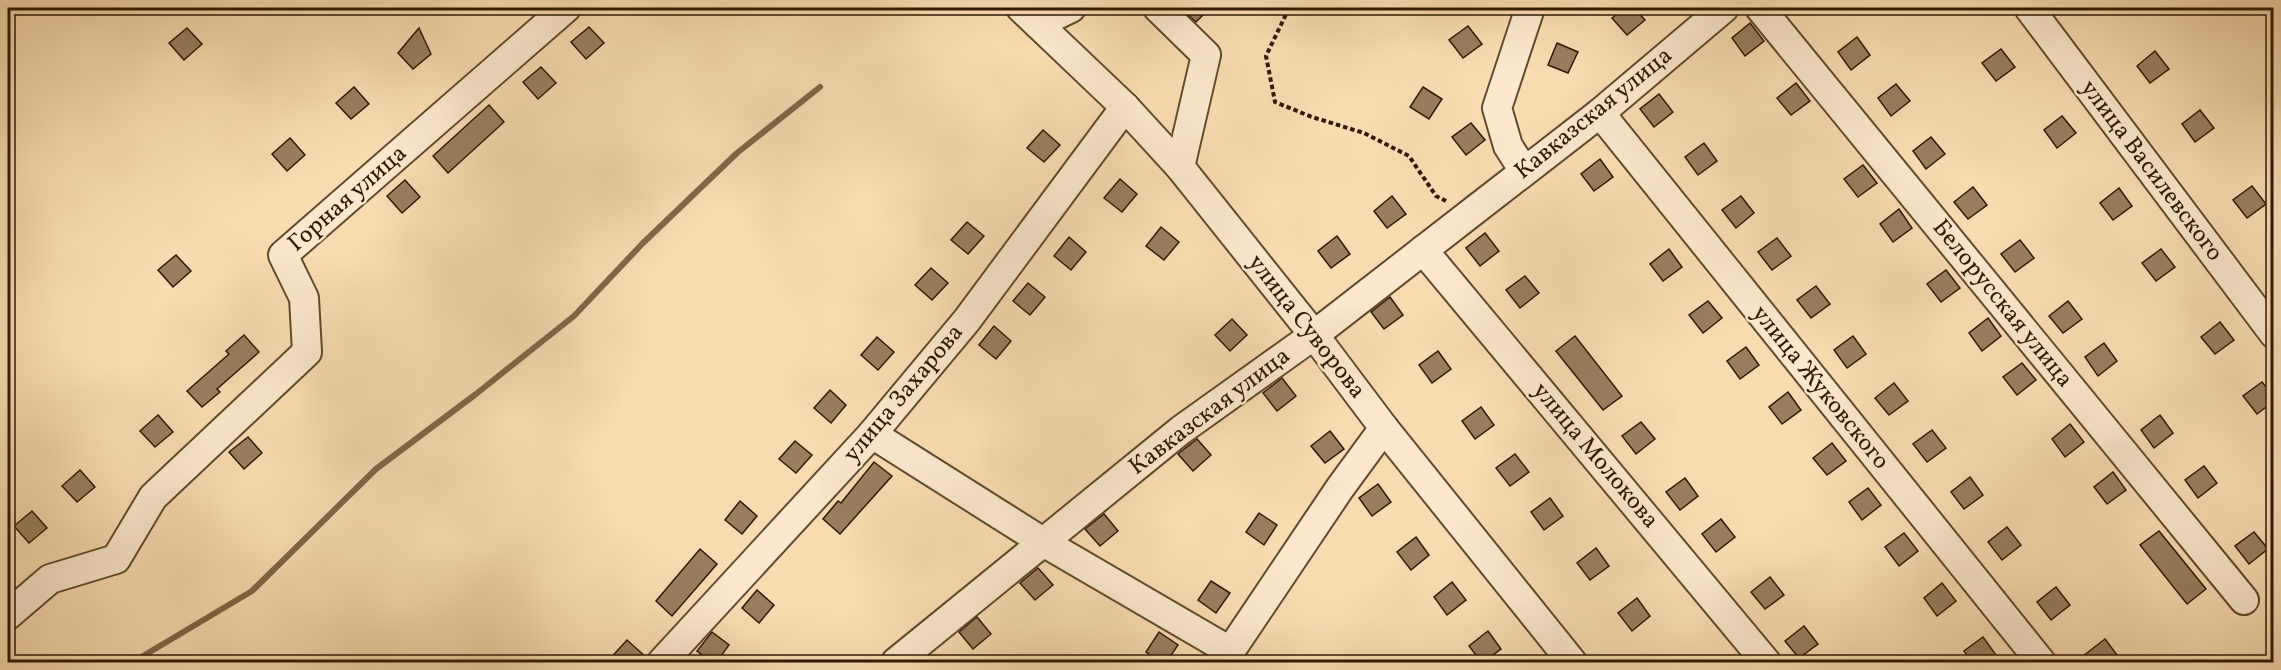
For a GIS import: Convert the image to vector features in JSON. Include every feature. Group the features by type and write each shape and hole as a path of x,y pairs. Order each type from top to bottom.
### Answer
{"street":[{"name":"Горная улица","path":"8,615 50,579 116,559 153,496 307,352 304,298 283,255 566,8"},
{"path":"1029,16 1071,8"},
{"path":"1158,8 1206,55 1180,167"},
{"path":"1524,171 1508,146 1497,108 1530,8"},
{"name":"Кавказская улица","path":"896,663 1181,430 1314,335 1471,213 1600,112 1724,8"},
{"name":"Белорусская улица","path":"1760,8 2244,600"},
{"name":"улица Василевского","path":"2029,8 2274,334"},
{"name":"улица Суворова","path":"1029,16 1125,107 1180,167 1572,663"},
{"name":"улица Захарова","path":"662,663 872,434 967,320 1125,107"},
{"name":"улица Жуковского","path":"1600,112 2041,663"},
{"name":"улица Молокова","path":"1423,250 1767,663"},
{"path":"872,434 1227,657 1340,488 1384,428"}],"path":[{"path":"1289,8 1266,56 1275,102 1364,134 1409,156 1437,196 1471,213"}],"building":[{"path":"1181,8 1210,8 1196,22"},
{"path":"1625,8 1634,8 1645,20 1627,35 1612,18"},
{"path":"1750,23 1764,41 1745,56 1732,38"},
{"path":"1468,26 1482,44 1463,58 1449,40"},
{"path":"589,27 604,43 586,59 571,42"},
{"path":"187,28 202,44 184,60 169,43"},
{"path":"419,28 431,54 413,69 398,53"},
{"path":"1857,37 1870,55 1851,70 1838,52"},
{"path":"1557,43 1578,52 1568,73 1548,65"},
{"path":"2001,49 2015,67 1996,81 1982,63"},
{"path":"2155,51 2169,69 2150,83 2137,66"},
{"path":"541,67 556,83 538,99 523,82"},
{"path":"1796,83 1810,101 1791,115 1777,98"},
{"path":"1896,84 1910,101 1891,116 1878,98"},
{"path":"354,87 369,104 351,119 336,103"},
{"path":"1423,87 1442,99 1429,119 1410,107"},
{"path":"1659,94 1673,112 1654,127 1640,109"},
{"path":"489,105 504,122 448,173 433,156"},
{"path":"2200,110 2214,128 2195,142 2182,124"},
{"path":"2062,116 2076,133 2057,148 2044,130"},
{"path":"1471,123 1485,140 1466,155 1452,137"},
{"path":"1043,130 1060,145 1044,162 1027,148"},
{"path":"1931,137 1945,154 1926,169 1913,151"},
{"path":"290,138 305,155 287,171 272,154"},
{"path":"1704,143 1717,161 1698,175 1685,157"},
{"path":"1600,159 1613,177 1594,191 1581,174"},
{"path":"1863,165 1877,183 1858,197 1844,179"},
{"path":"1120,179 1137,194 1122,212 1104,198"},
{"path":"405,180 420,197 402,213 387,196"},
{"path":"2252,186 2266,204 2247,218 2233,200"},
{"path":"1973,187 1987,205 1968,219 1954,202"},
{"path":"2119,188 2132,206 2113,220 2100,203"},
{"path":"1392,196 1406,214 1387,228 1374,211"},
{"path":"1741,196 1754,213 1736,228 1722,210"},
{"path":"1899,209 1912,228 1893,242 1880,224"},
{"path":"967,222 984,236 968,254 951,240"},
{"path":"1161,227 1179,242 1164,260 1146,246"},
{"path":"1485,233 1499,251 1480,266 1466,248"},
{"path":"1337,236 1350,254 1331,268 1318,251"},
{"path":"1069,237 1086,252 1071,270 1054,256"},
{"path":"1777,238 1791,256 1772,270 1758,252"},
{"path":"2020,240 2034,258 2015,272 2001,254"},
{"path":"1669,249 1682,267 1663,281 1650,264"},
{"path":"2161,249 2175,267 2156,281 2142,263"},
{"path":"176,255 191,271 173,287 158,270"},
{"path":"931,268 948,283 932,300 915,285"},
{"path":"1946,270 1960,288 1941,302 1927,284"},
{"path":"1525,276 1539,293 1520,308 1506,290"},
{"path":"1028,283 1045,297 1030,315 1013,301"},
{"path":"1816,286 1830,304 1811,318 1797,300"},
{"path":"1390,297 1403,315 1384,329 1371,312"},
{"path":"1708,301 1722,318 1703,333 1689,315"},
{"path":"2068,301 2082,319 2063,333 2049,316"},
{"path":"1988,318 2001,336 1982,351 1969,333"},
{"path":"1232,319 1247,335 1230,351 1215,335"},
{"path":"2220,322 2234,340 2215,354 2201,337"},
{"path":"994,326 1011,341 996,359 979,345"},
{"path":"244,335 259,352 217,389 220,392 202,407 187,391 229,354 226,351"},
{"path":"1575,336 1622,396 1603,410 1556,351"},
{"path":"1853,336 1866,354 1847,368 1834,350"},
{"path":"877,337 894,352 878,370 861,355"},
{"path":"2104,343 2117,361 2098,376 2085,357"},
{"path":"1746,347 1759,365 1740,379 1727,361"},
{"path":"1438,351 1451,369 1432,383 1419,365"},
{"path":"2022,363 2036,380 2017,395 2003,377"},
{"path":"1282,378 1296,396 1277,411 1263,393"},
{"path":"2262,382 2274,397 2274,401 2257,414 2243,396"},
{"path":"1894,383 1908,401 1889,415 1875,398"},
{"path":"830,390 846,405 831,423 814,408"},
{"path":"1788,392 1801,410 1782,424 1769,407"},
{"path":"1481,407 1494,425 1475,439 1462,421"},
{"path":"158,415 173,432 155,447 140,431"},
{"path":"2160,415 2173,433 2154,448 2141,430"},
{"path":"1641,422 1655,439 1636,454 1622,436"},
{"path":"2070,424 2084,442 2065,457 2052,439"},
{"path":"1932,430 1946,448 1927,462 1913,444"},
{"path":"1330,431 1344,449 1325,463 1311,446"},
{"path":"248,437 262,453 244,469 229,452"},
{"path":"1197,439 1211,455 1193,471 1178,454"},
{"path":"795,441 812,455 796,473 779,459"},
{"path":"1832,443 1846,461 1827,475 1813,458"},
{"path":"1515,454 1529,472 1510,486 1496,468"},
{"path":"874,462 892,476 840,534 823,519 838,501 841,503"},
{"path":"2204,466 2217,483 2198,498 2185,480"},
{"path":"80,470 95,487 77,502 62,486"},
{"path":"2113,472 2126,490 2107,504 2094,487"},
{"path":"1970,477 1983,495 1964,509 1951,492"},
{"path":"1685,478 1698,496 1680,510 1666,492"},
{"path":"1378,484 1391,502 1372,516 1359,498"},
{"path":"1868,488 1881,505 1862,520 1849,502"},
{"path":"1550,498 1563,516 1544,530 1531,512"},
{"path":"740,501 757,516 742,534 725,520"},
{"path":"32,511 47,528 29,543 14,526"},
{"path":"1259,513 1277,525 1264,545 1246,532"},
{"path":"1104,514 1118,531 1100,546 1085,529"},
{"path":"1721,519 1735,537 1716,552 1702,534"},
{"path":"2007,527 2021,545 2002,560 1988,542"},
{"path":"2159,531 2206,589 2187,604 2140,545"},
{"path":"2254,532 2268,549 2249,564 2235,546"},
{"path":"1904,533 1918,551 1899,566 1885,547"},
{"path":"1416,537 1429,555 1411,570 1397,552"},
{"path":"1596,548 1609,566 1590,580 1577,563"},
{"path":"700,549 717,564 672,616 656,601"},
{"path":"1038,568 1053,585 1035,600 1020,583"},
{"path":"1770,577 1784,595 1765,609 1751,592"},
{"path":"1211,581 1230,593 1216,613 1198,600"},
{"path":"1452,582 1466,600 1447,615 1434,597"},
{"path":"1942,583 1956,601 1937,616 1924,598"},
{"path":"2056,587 2070,605 2051,620 2037,602"},
{"path":"757,590 774,605 759,623 742,608"},
{"path":"1637,598 1650,616 1632,631 1618,613"},
{"path":"977,617 991,634 973,649 959,632"},
{"path":"1804,626 1818,644 1799,658 1785,641"},
{"path":"1488,631 1501,649 1482,663 1469,646"},
{"path":"712,632 729,645 716,663 697,651"},
{"path":"1159,632 1178,645 1166,663 1162,663 1146,652"},
{"path":"1983,637 1996,655 1986,663 1972,663 1964,651"},
{"path":"2105,639 2123,663 2074,663"},
{"path":"627,640 646,657 646,663 606,663"}],"waterway":[{"path":"133,662 252,591 376,469 574,316 643,243 737,153 820,87"}]}
